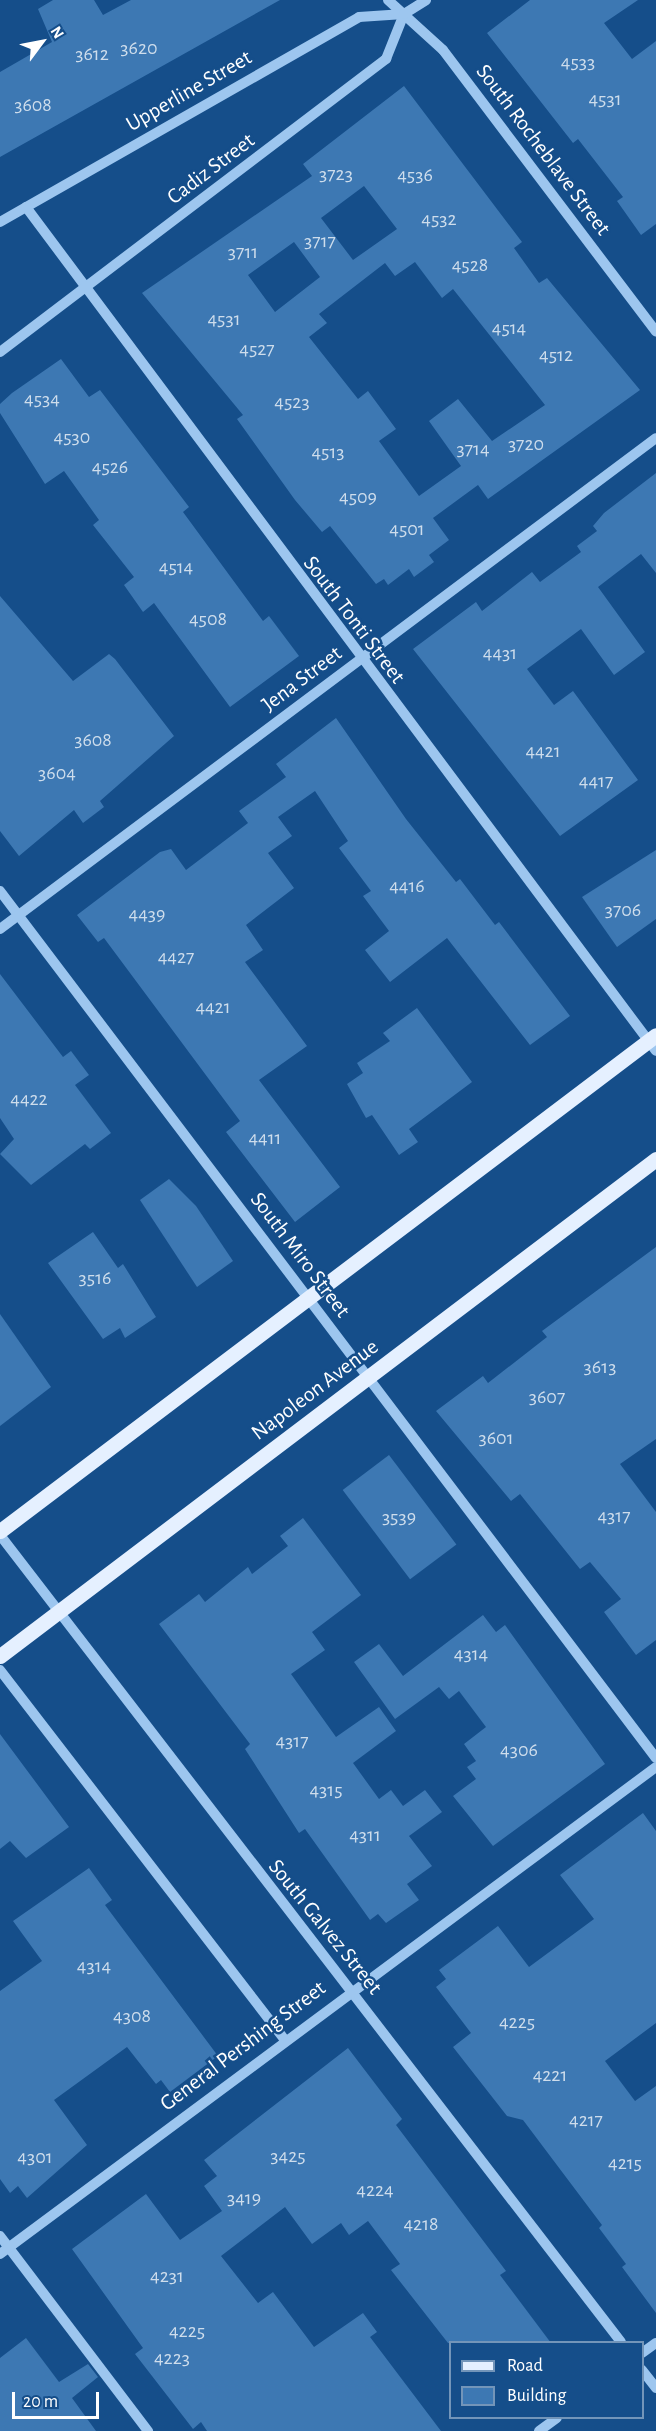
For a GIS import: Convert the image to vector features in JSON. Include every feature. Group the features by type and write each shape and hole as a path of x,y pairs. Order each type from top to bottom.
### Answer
{"main road":[{"path":"0,1533 309,1298 653,1042"},
{"name":"Napoleon Avenue","path":"0,1656 656,1159"}],"street":[{"name":"South Rocheblave Street","path":"388,0 443,50 656,332"},
{"path":"404,14 426,0"},
{"name":"Upperline Street","path":"0,222 359,17 404,14"},
{"name":"Cadiz Street","path":"0,352 85,290 386,60 404,14"},
{"name":"South Tonti Street","path":"26,207 360,661 653,1042"},
{"name":"Jena Street","path":"0,929 656,438"},
{"name":"South Miro Street","path":"0,891 656,1758"},
{"name":"South Galvez Street","path":"0,1533 58,1612 619,2341"},
{"path":"0,1670 284,2039"},
{"name":"General Pershing Street","path":"4,2251 350,1990 656,1767"},
{"path":"0,2236 4,2251 148,2431"},
{"path":"644,2373 656,2388"},
{"path":"539,2431 556,2419"}],"building":[{"path":"53,0 94,0 103,15 131,0 280,0 0,157 0,72 52,42 38,9"},
{"path":"530,0 638,0 604,23 632,59 656,41 656,224 641,235 617,201 623,197 578,139 573,143 487,33"},
{"path":"404,86 522,242 514,248 539,283 547,278 640,390 488,499 478,485 433,518 449,540 429,555 434,562 414,577 409,569 388,585 384,579 376,584 330,526 322,532 295,500 237,419 243,415 142,293 312,176 303,164","holes":["364,186 397,229 353,260 321,218","294,242 320,277 275,312 248,275","415,262 442,298 453,289 545,405 492,441 458,399 429,421 461,466 419,496 379,441 396,429 368,391 358,399 309,337 327,323 319,314 385,263 395,276"]},
{"path":"61,359 89,397 100,390 189,507 183,512 263,621 269,616 299,656 230,707 154,603 143,612 124,585 134,577 93,525 99,520 64,471 45,484 0,413 0,404 12,393"},
{"path":"656,473 656,573 641,554 598,587 645,652 614,675 581,629 527,669 554,705 573,691 638,780 560,836 413,649 476,602 482,611 532,572 540,582 581,552 577,546 597,531 593,526 604,513"},
{"path":"0,596 73,681 109,654 174,736 100,801 104,807 83,823 74,810 19,856 0,831"},
{"path":"336,718 406,819 456,882 460,879 495,925 499,922 570,1016 530,1045 447,938 390,982 365,950 389,931 363,896 371,891 339,848 348,841 315,791 278,817 292,836 268,853 294,888 246,925 263,950 245,962 307,1046 259,1080 340,1187 295,1222 226,1132 240,1121 104,938 98,942 77,915 160,852 171,849 186,870 248,823 239,811 286,777 276,764"},
{"path":"656,850 656,919 617,947 582,897"},
{"path":"0,974 63,1057 71,1051 89,1075 75,1085 111,1133 90,1149 85,1144 31,1185 0,1154 14,1139 0,1118"},
{"path":"417,1008 472,1082 409,1129 418,1142 399,1155 372,1115 366,1118 347,1084 363,1073 357,1063 390,1041 383,1033"},
{"path":"169,1179 196,1206 233,1261 197,1287 140,1200"},
{"path":"93,1232 118,1268 123,1264 156,1317 125,1338 120,1328 103,1339 48,1263"},
{"path":"656,1247 656,1439 620,1464 656,1512 656,1640 636,1655 604,1612 621,1599 590,1562 580,1569 520,1494 511,1501 436,1411 483,1376 488,1383 547,1337 542,1331"},
{"path":"0,1314 51,1387 0,1426"},
{"path":"389,1455 456,1544 410,1579 343,1490"},
{"path":"303,1518 361,1595 312,1632 325,1650 291,1674 336,1737 379,1707 396,1731 353,1763 379,1799 391,1790 403,1806 425,1790 442,1812 409,1836 432,1866 407,1884 419,1900 386,1923 378,1914 370,1920 305,1829 299,1833 245,1749 250,1744 159,1624 199,1594 205,1602 248,1567 252,1574 288,1546 280,1536"},
{"path":"483,1615 496,1632 505,1625 605,1764 493,1846 453,1796 476,1779 467,1767 476,1761 464,1744 486,1727 459,1691 449,1699 439,1687 395,1719 354,1662 379,1644 403,1676"},
{"path":"0,1734 69,1827 26,1858 10,1841 0,1849"},
{"path":"643,1813 656,1831 656,2023 605,2061 635,2101 656,2086 656,2313 622,2267 626,2264 599,2228 602,2225 523,2120 507,2116 453,2047 471,2033 436,1987 446,1979 439,1970 498,1926 529,1967 594,1919 560,1875"},
{"path":"89,1868 112,1900 105,1905 218,2056 170,2092 161,2080 156,2084 127,2047 54,2100 87,2145 27,2198 18,2186 10,2193 0,2179 0,1991 42,1961 13,1921"},
{"path":"348,2048 402,2119 396,2125 506,2271 500,2275 550,2341 449,2341 448,2343 391,2270 400,2264 368,2221 349,2235 341,2223 312,2244 285,2207 221,2256 258,2303 273,2292 314,2347 363,2313 377,2332 370,2337 441,2431 207,2431 201,2422 193,2429 135,2354 143,2348 72,2249 146,2194 180,2240 222,2211 204,2186 217,2176 204,2160"},
{"path":"26,2338 59,2382 88,2364 98,2377 72,2398 96,2431 0,2431 0,2358"}]}
